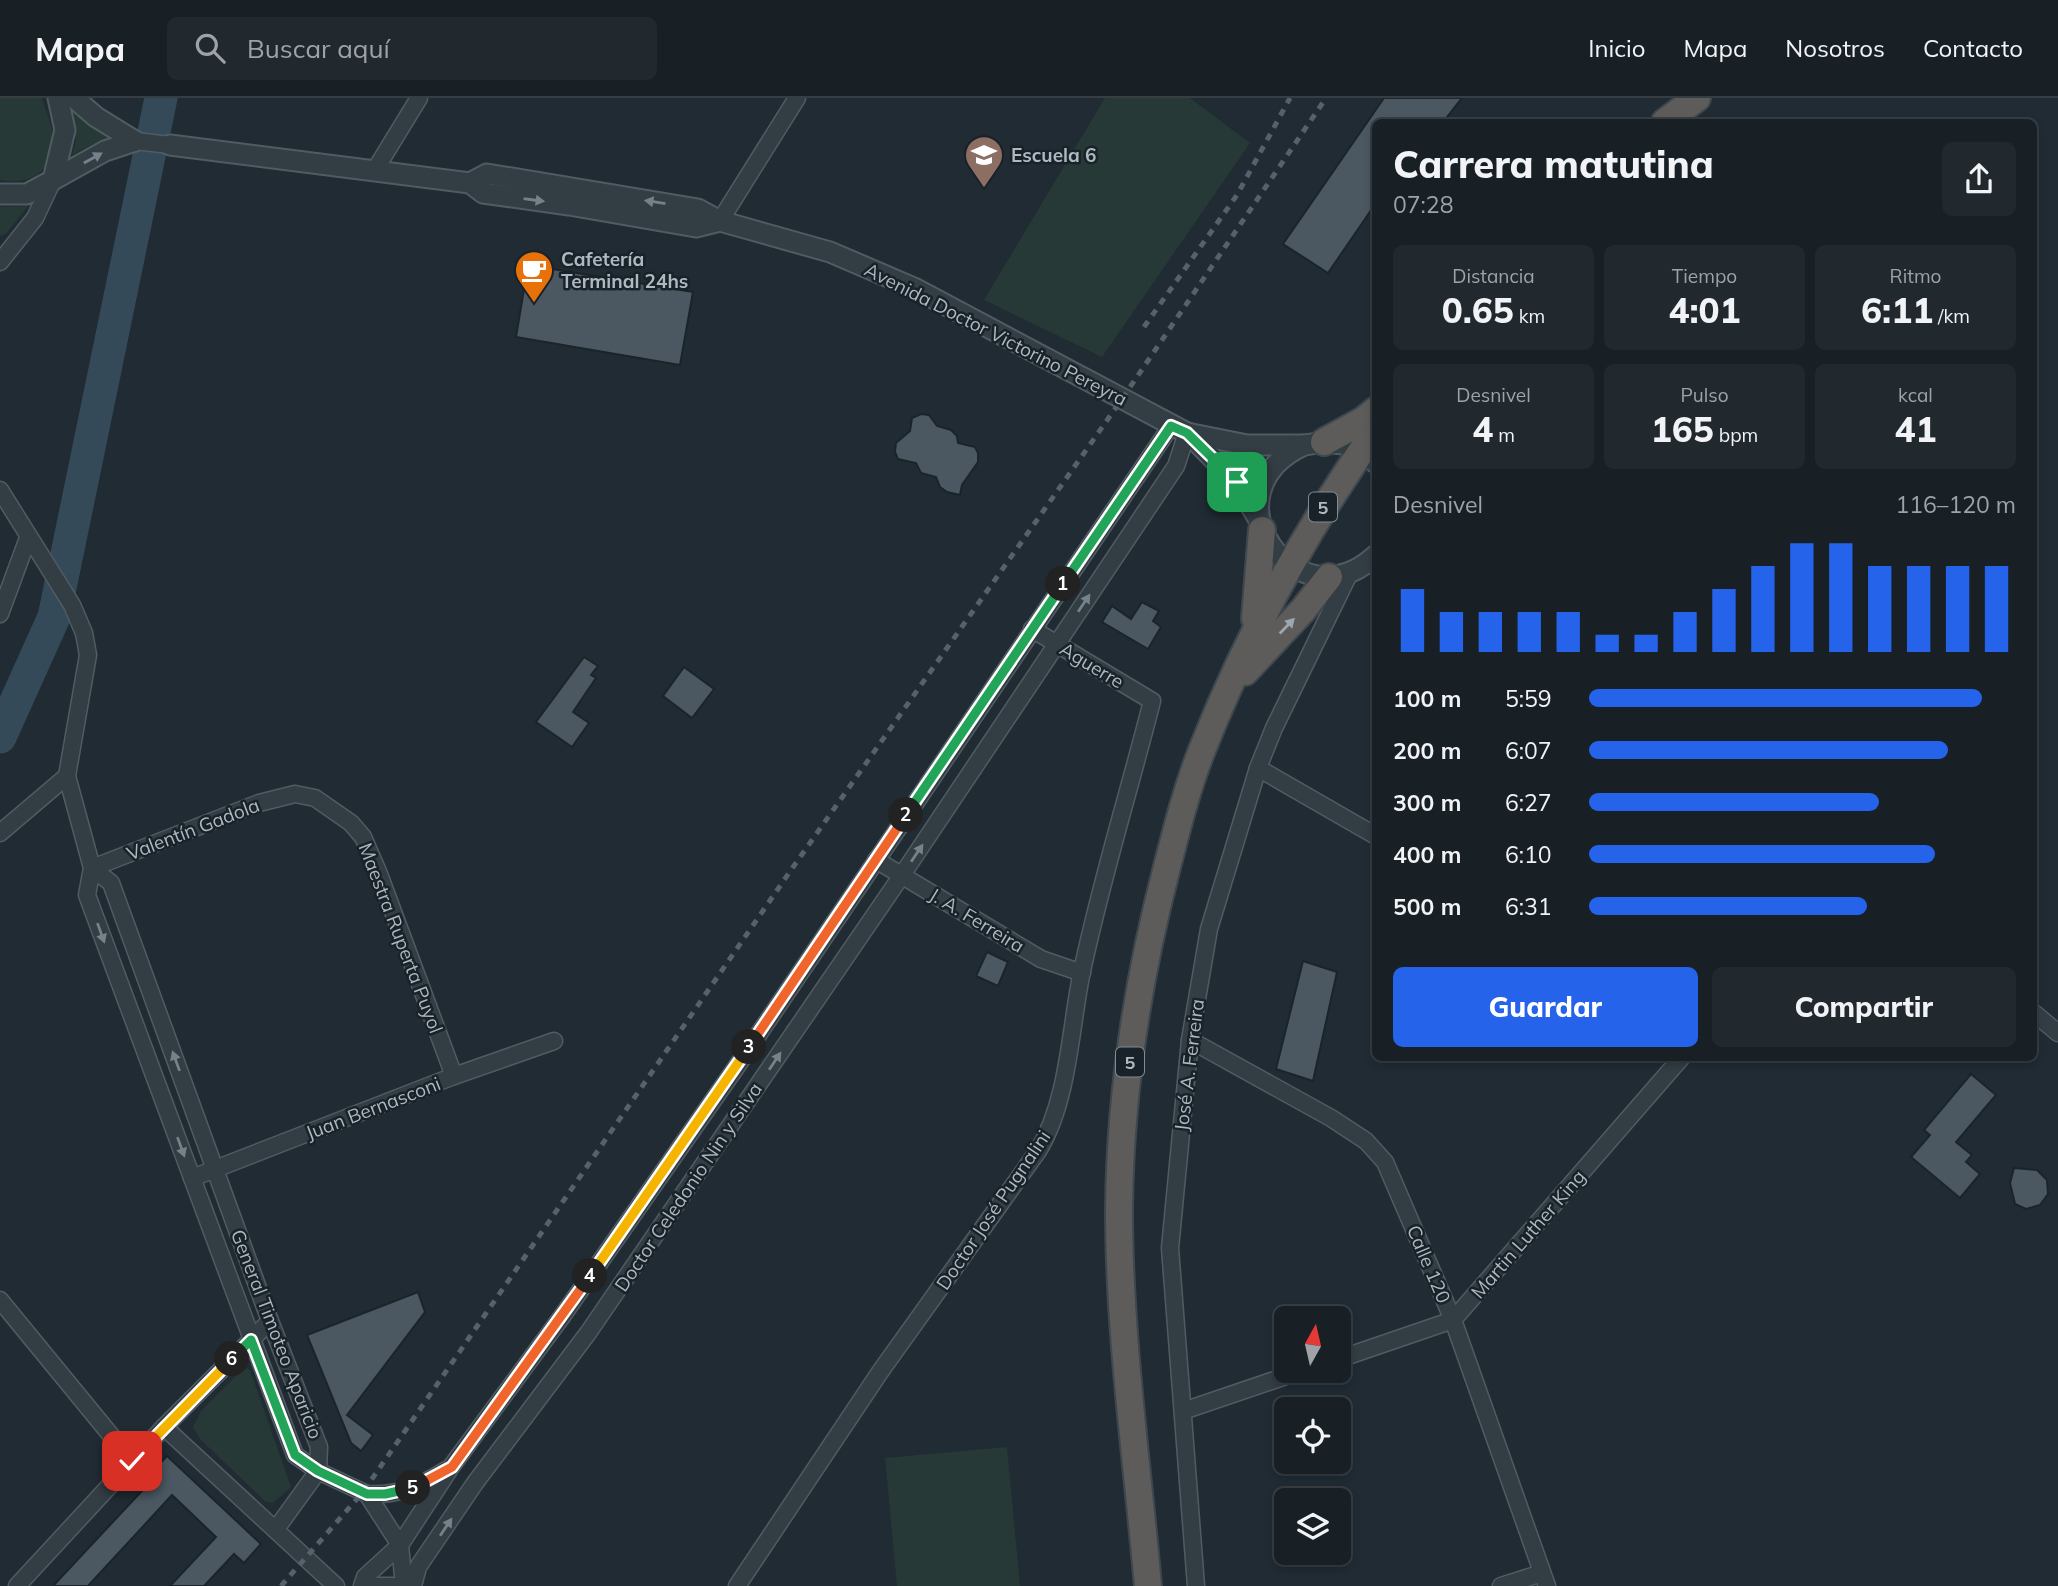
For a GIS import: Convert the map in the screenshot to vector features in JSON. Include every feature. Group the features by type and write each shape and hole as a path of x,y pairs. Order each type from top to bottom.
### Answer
{"highway":[{"path":"1669,119 1697,98"},
{"path":"1315,443 1364,420 1372,413"},
{"name":"5","path":"1148,1586 1122,1276 1119,1209 1123,1132 1141,983 1159,897 1196,765 1226,695 1255,629 1331,493 1371,448"},
{"path":"1255,629 1260,526"},
{"path":"1226,695 1340,574"}],"street":[{"path":"0,262 35,218 53,181 65,130 58,98"},
{"path":"74,98 96,117 135,141 170,145"},
{"path":"375,170 419,98"},
{"path":"720,221 797,98"},
{"path":"0,194 27,194 106,151 135,141"},
{"name":"Avenida Doctor Victorino Pereyra","path":"170,145 470,183 483,193 696,227 720,221 830,252 914,288 1179,429"},
{"path":"0,243 21,236"},
{"path":"1179,429 1247,445 1315,443 1371,448"},
{"path":"1179,429 1237,482 1273,550 1289,565 1308,574 1340,574 1372,557"},
{"name":"Doctor Celedonio Nin y Silva","path":"362,1586 365,1577 400,1545 452,1467 563,1315 735,1069 1032,629 1179,429"},
{"name":"Doctor Celedonio Nin y Silva","path":"413,1586 418,1567 475,1483 588,1334 1176,466 1179,429"},
{"path":"1260,526 1258,505 1268,474 1291,452 1315,443"},
{"name":"General Timoteo Aparicio","path":"0,490 72,605 85,633 88,655 67,776 92,868 86,895 295,1455 318,1471"},
{"path":"0,614 28,538"},
{"name":"José A. Ferreira","path":"1196,1586 1170,1248 1190,1040 1209,929 1258,768 1340,574"},
{"name":"Aguerre","path":"1032,629 1152,701"},
{"name":"Doctor José Pugnalini","path":"737,1586 880,1372 1049,1133 1057,1109 1082,973 1152,701"},
{"path":"1258,768 1372,834"},
{"path":"0,833 67,776"},
{"name":"Valentín Gadola","path":"92,868 259,803 295,794"},
{"name":"Maestra Ruperta Puyol","path":"295,794 315,798 351,823 363,837 454,1076"},
{"name":"J. A. Ferreira","path":"876,860 1041,959 1082,973"},
{"name":"General Timoteo Aparicio","path":"92,868 111,883 270,1321 319,1447 318,1471"},
{"path":"2037,1016 2058,1034"},
{"name":"Calle 120","path":"1190,1040 1331,1118 1366,1141 1385,1163 1453,1320 1544,1579"},
{"name":"Juan Bernasconi","path":"192,1178 454,1076 554,1041"},
{"name":"Martin Luther King","path":"1453,1320 1679,1061"},
{"path":"735,1069 759,1085"},
{"path":"0,1300 5,1318 132,1461"},
{"path":"563,1315 588,1334"},
{"path":"1351,1355 1453,1320"},
{"path":"17,1586 164,1427 270,1321"},
{"path":"1182,1411 1274,1380"},
{"path":"164,1427 336,1586"},
{"path":"276,1529 318,1471 367,1494 385,1494 421,1485 452,1467"},
{"path":"367,1494 400,1545 404,1586"},
{"path":"1501,1586 1544,1579"},
{"path":"377,1586 394,1586"}],"green space":[{"path":"0,98 42,98 52,130 53,147 46,166 31,178 0,180"},
{"path":"1105,98 1190,98 1250,143 1102,357 984,300"},
{"path":"72,111 98,131 117,139 91,145 72,155 76,141"},
{"path":"28,206 6,234 0,236 0,207"},
{"path":"245,1367 250,1370 291,1487 273,1503 266,1502 200,1439 193,1427 201,1411"},
{"path":"1007,1447 1020,1586 897,1586 885,1458"}],"building":[{"path":"1384,98 1462,98 1445,119 1372,119 1372,209 1328,273 1283,244"},
{"path":"528,265 693,292 680,365 516,337"},
{"path":"921,414 929,415 937,426 951,430 957,436 958,443 975,447 978,453 978,462 962,485 960,495 940,487 936,477 921,473 916,463 898,459 895,452 896,443 910,431 912,418"},
{"path":"1142,602 1159,611 1153,621 1161,627 1148,649 1102,622 1112,606 1131,619"},
{"path":"584,657 598,666 591,675 596,678 573,712 589,723 572,747 536,722"},
{"path":"684,667 714,689 692,718 663,696"},
{"path":"987,952 1008,962 998,986 976,976"},
{"path":"1303,961 1337,972 1313,1081 1276,1069"},
{"path":"1971,1074 1996,1095 1956,1142 1972,1155 1966,1162 1980,1174 1960,1198 1911,1157 1930,1135 1924,1130"},
{"path":"2014,1168 2037,1170 2047,1180 2048,1194 2040,1205 2026,1209 2015,1204 2010,1183"},
{"path":"418,1292 425,1312 347,1415 373,1435 361,1451 351,1443 307,1335"},
{"path":"167,1456 261,1544 244,1563 234,1554 204,1586 170,1586 216,1537 172,1495 88,1586 53,1586 154,1478 150,1474"}],"waterway":[{"path":"0,737 54,617 161,98"}],"railway":[{"path":"1144,327 1237,195 1290,98"},
{"path":"281,1586 363,1492 791,870 1122,399 1326,98"}],"place":[{"name":"Escuela 6","path":"984,189"},
{"name":"Cafetería Terminal 24hs","path":"534,304"}],"route":[{"path":"132,1461 251,1340 295,1455 318,1471 367,1494 385,1494 421,1485 452,1467 563,1315 735,1069 1171,426 1187,433 1237,482"}]}
